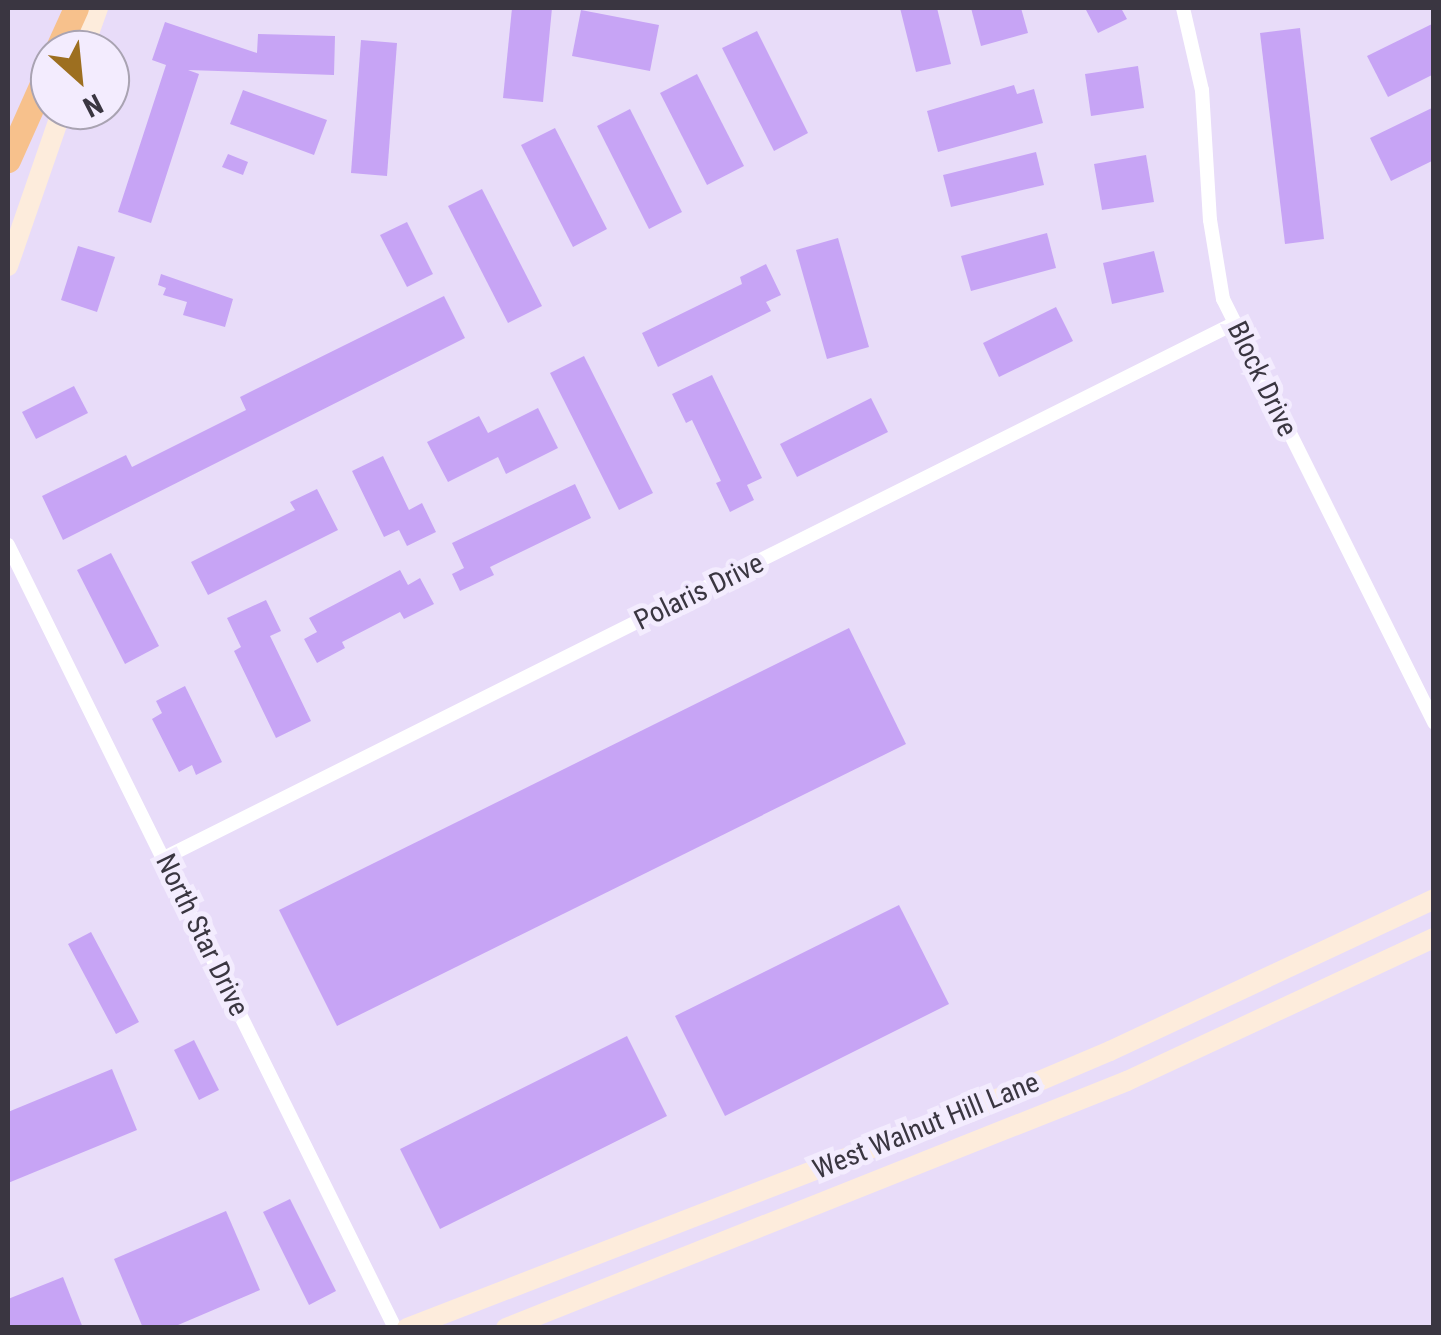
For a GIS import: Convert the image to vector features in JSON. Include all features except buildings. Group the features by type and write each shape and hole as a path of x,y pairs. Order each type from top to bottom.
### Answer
{"highway":[{"path":"8,160 30,111"}],"main road":[{"path":"8,266 55,130"},
{"name":"West Walnut Hill Lane","path":"407,1328 992,1101 1110,1051 1434,899"},
{"name":"West Walnut Hill Lane","path":"506,1328 1127,1081 1434,938"},
{"path":"992,1101 1003,1130"},
{"path":"726,1204 738,1235"}],"street":[{"name":"Block Drive","path":"1184,8 1202,90 1216,267 1233,324 1434,722"},
{"name":"Polaris Drive","path":"164,858 1233,324"},
{"name":"North Star Drive","path":"8,544 395,1328"}]}
